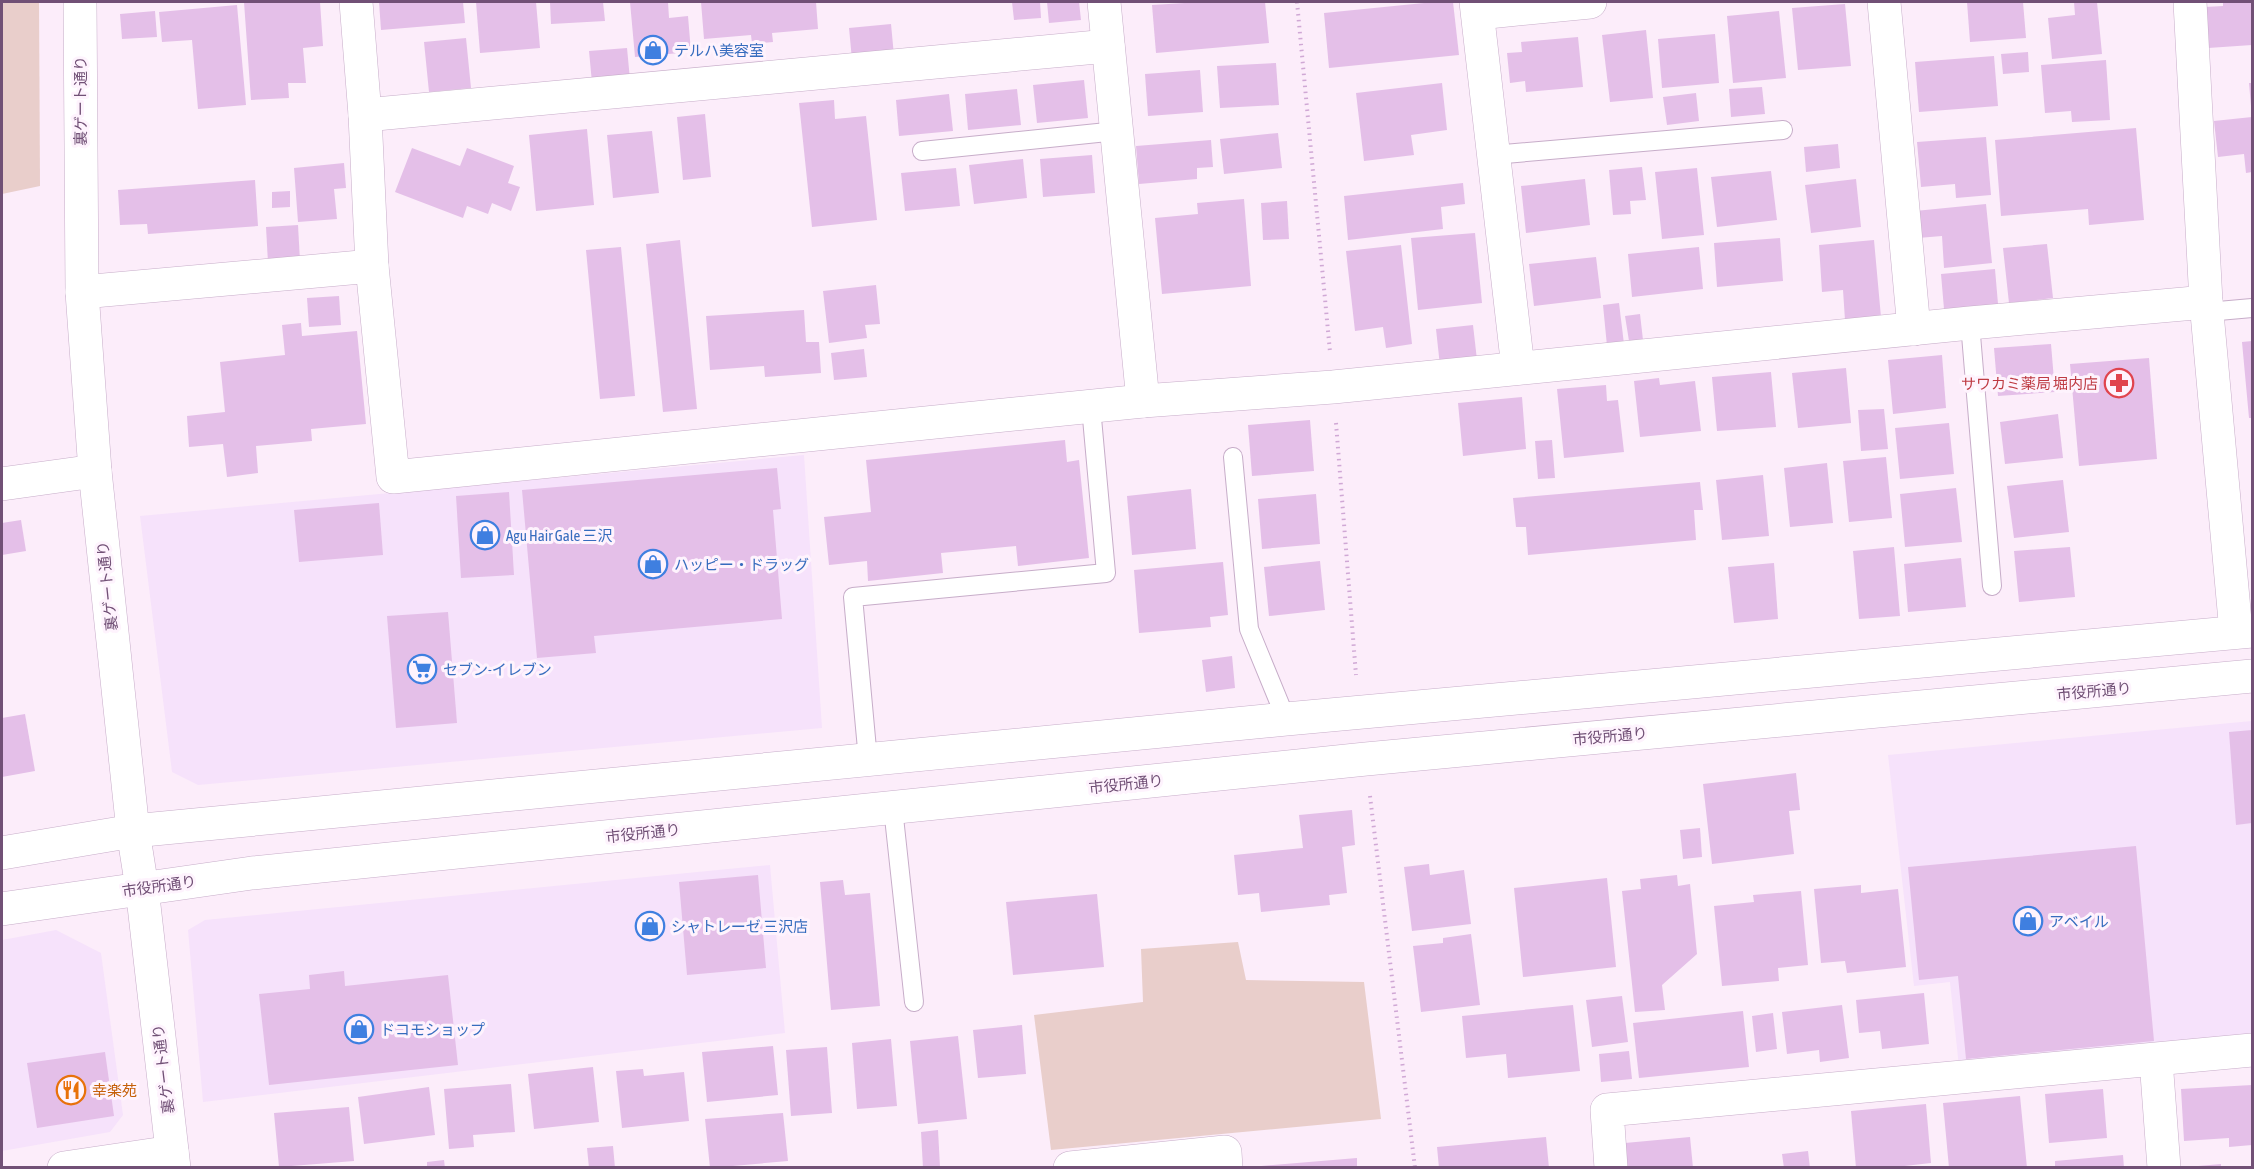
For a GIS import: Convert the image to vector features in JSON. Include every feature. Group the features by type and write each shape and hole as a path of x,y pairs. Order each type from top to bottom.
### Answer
{"street":[{"name":"裏ゲート通り","path":"80,2 82,292 95,471 133,831 142,888 173,1160"},
{"path":"356,2 365,115 372,266 393,477 1143,401 1333,387 1970,323 2207,307"},
{"path":"1104,2 1143,401"},
{"path":"1518,368 1477,7 1590,2"},
{"path":"1884,2 1914,329"},
{"path":"2,853 133,831 1286,719 2244,632 2207,307 2190,2"},
{"path":"365,115 1108,46"},
{"path":"82,292 372,266"},
{"path":"2,484 95,471"},
{"name":"市役所通り","path":"2,909 252,873 1366,759 2253,676"},
{"path":"1611,1167 1606,1110 2253,1050"},
{"path":"2156,1060 2164,1167"},
{"path":"1070,1167 1225,1152 1226,1167"},
{"path":"64,1167 173,1160"}],"lane":[{"path":"1493,155 1783,130"},
{"path":"922,151 1117,131"},
{"path":"2207,307 2253,308"},
{"path":"1970,323 1992,586"},
{"path":"868,760 853,597 1106,573 1091,407"},
{"path":"1233,457 1249,629 1286,719"},
{"path":"893,808 914,1002"}],"path":[{"path":"1298,2 1333,387"}],"shaded area":[{"path":"2,2 39,2 40,186 2,194"},
{"path":"804,455 822,728 198,785 172,772 140,516"},
{"path":"2252,721 2252,1034 1959,1067 1950,982 1914,986 1888,755"},
{"path":"770,865 785,1033 203,1102 188,930 205,920"},
{"path":"56,930 101,953 123,1115 110,1132 2,1151 2,940"},
{"path":"1238,942 1246,980 1364,982 1381,1119 1051,1150 1034,1015 1143,1002 1141,949"}],"building":[{"path":"244,2 320,2 323,46 303,48 306,83 288,83 289,98 251,100"},
{"path":"379,2 463,2 465,23 381,30"},
{"path":"476,2 536,2 540,48 480,53"},
{"path":"550,2 603,2 605,21 551,24"},
{"path":"630,2 668,2 669,18 688,16 691,52 635,57"},
{"path":"701,2 816,2 818,29 772,33 773,42 752,44 751,35 704,39"},
{"path":"1012,2 1040,2 1041,18 1014,20"},
{"path":"1047,2 1079,2 1081,20 1049,23"},
{"path":"1265,2 1269,43 1156,53 1152,5"},
{"path":"1453,2 1459,55 1329,68 1324,13"},
{"path":"1967,2 2023,2 2026,38 1970,42"},
{"path":"2074,2 2097,2 2102,54 2052,59 2048,18 2075,15"},
{"path":"2223,2 2252,2 2252,45 2208,48 2205,7 2223,6"},
{"path":"1845,4 1851,66 1798,70 1792,8"},
{"path":"237,5 246,105 198,109 192,40 162,42 159,12"},
{"path":"155,11 157,37 122,39 120,14"},
{"path":"1779,11 1786,78 1733,83 1727,16"},
{"path":"891,24 894,56 852,60 849,28"},
{"path":"1646,30 1653,98 1610,102 1602,35"},
{"path":"1715,34 1719,83 1662,88 1658,39"},
{"path":"1578,37 1583,87 1526,92 1525,81 1510,83 1507,53 1522,52 1521,42"},
{"path":"466,38 471,88 429,92 424,42"},
{"path":"627,48 630,80 592,83 589,51"},
{"path":"2028,52 2029,72 2003,74 2001,54"},
{"path":"1994,56 1998,106 1919,112 1915,62"},
{"path":"2106,60 2110,120 2072,122 2071,111 2045,113 2041,65"},
{"path":"1276,63 1279,105 1220,108 1217,66"},
{"path":"1200,70 1203,112 1148,116 1145,74"},
{"path":"1084,80 1088,118 1037,123 1033,85"},
{"path":"1442,83 1447,130 1411,135 1414,155 1364,161 1356,93"},
{"path":"2249,83 2252,83 2252,106 2251,106"},
{"path":"1762,87 1765,114 1731,117 1729,89"},
{"path":"1017,89 1021,125 968,130 965,94"},
{"path":"1696,93 1699,121 1667,125 1663,97"},
{"path":"949,94 953,131 899,136 896,100"},
{"path":"834,100 835,119 866,116 877,220 812,227 799,103"},
{"path":"705,114 711,177 683,180 677,117"},
{"path":"2252,117 2252,172 2246,173 2244,154 2218,157 2214,121"},
{"path":"2136,128 2144,220 2089,225 2088,209 2001,216 1995,140"},
{"path":"587,129 594,205 536,211 529,135"},
{"path":"652,131 659,193 613,198 607,135"},
{"path":"1278,133 1282,168 1224,174 1220,139"},
{"path":"1986,137 1991,195 1956,198 1955,184 1921,187 1917,142"},
{"path":"1211,140 1213,167 1197,168 1197,179 1139,184 1136,146"},
{"path":"1838,144 1840,168 1806,172 1804,147"},
{"path":"412,148 460,166 467,148 514,166 508,183 520,187 511,211 492,203 488,214 467,206 463,218 395,192"},
{"path":"1092,155 1095,193 1043,197 1040,159"},
{"path":"1023,159 1027,198 974,204 969,165"},
{"path":"344,163 346,188 334,189 337,219 298,222 294,168"},
{"path":"1642,167 1646,200 1630,201 1631,214 1613,215 1609,170"},
{"path":"956,168 960,206 905,211 901,173"},
{"path":"1697,168 1704,235 1662,239 1655,172"},
{"path":"1771,171 1777,220 1717,227 1711,177"},
{"path":"1585,179 1590,225 1526,233 1521,186"},
{"path":"1856,179 1861,227 1811,233 1805,185"},
{"path":"255,180 258,226 148,234 147,224 120,225 118,190"},
{"path":"1463,183 1465,204 1441,207 1443,229 1348,240 1344,196"},
{"path":"290,191 290,207 272,208 272,192"},
{"path":"1244,199 1251,286 1162,294 1155,218 1198,214 1197,203"},
{"path":"1287,201 1289,239 1263,240 1261,203"},
{"path":"1986,204 1992,263 1944,268 1942,236 1918,238 1915,211"},
{"path":"298,225 300,261 268,263 266,227"},
{"path":"1475,233 1482,303 1418,310 1411,238"},
{"path":"1780,238 1783,281 1717,287 1714,243"},
{"path":"680,240 697,409 663,412 646,244"},
{"path":"1874,240 1881,317 1845,320 1843,290 1822,292 1819,245"},
{"path":"2047,244 2053,298 2009,303 2003,248"},
{"path":"1401,245 1412,344 1386,348 1383,327 1355,331 1346,251"},
{"path":"621,247 635,396 600,399 586,250"},
{"path":"1699,247 1703,289 1632,297 1628,254"},
{"path":"1596,257 1601,298 1534,306 1529,264"},
{"path":"1995,269 1998,304 1944,309 1941,274"},
{"path":"876,285 880,324 865,325 867,338 829,343 823,291"},
{"path":"339,296 341,325 309,327 307,298"},
{"path":"1619,303 1624,344 1607,346 1603,305"},
{"path":"804,310 806,342 819,342 821,373 765,377 764,366 710,370 706,316"},
{"path":"1640,314 1643,340 1629,341 1625,316"},
{"path":"301,323 302,336 357,331 366,424 311,429 312,441 256,446 258,473 227,477 223,444 189,447 187,416 225,412 220,362 285,355 282,325"},
{"path":"1473,325 1477,360 1440,366 1436,329"},
{"path":"2252,341 2252,418 2249,418 2242,342"},
{"path":"2051,344 2055,392 1998,396 1994,348"},
{"path":"864,349 867,377 834,380 831,353"},
{"path":"1942,355 1946,408 1893,414 1888,360"},
{"path":"2149,358 2157,459 2079,466 2070,364"},
{"path":"1846,368 1851,423 1798,428 1792,373"},
{"path":"1771,372 1776,427 1717,431 1712,377"},
{"path":"1659,378 1660,385 1695,381 1701,431 1640,437 1634,381"},
{"path":"1606,385 1607,401 1618,400 1624,452 1564,458 1557,389"},
{"path":"1522,397 1526,449 1463,456 1458,403"},
{"path":"1884,409 1888,449 1861,451 1858,410"},
{"path":"2058,414 2063,458 2005,464 2000,422"},
{"path":"1310,420 1314,471 1252,476 1248,425"},
{"path":"1949,423 1954,474 1900,479 1895,428"},
{"path":"1065,440 1067,462 1079,460 1089,558 1018,566 1016,546 941,553 943,573 868,581 867,561 829,565 824,517 871,512 866,460"},
{"path":"1552,440 1555,478 1538,479 1535,441"},
{"path":"1886,457 1892,518 1849,522 1843,461"},
{"path":"1827,463 1833,523 1790,527 1784,468"},
{"name":"ハッピー・ドラッグ","path":"777,468 781,509 773,510 782,619 594,636 596,653 537,658 522,490"},
{"path":"1763,475 1769,536 1722,540 1716,480"},
{"path":"2063,480 2069,532 2014,538 2007,486"},
{"path":"1700,482 1703,510 1694,510 1696,540 1528,555 1526,527 1516,527 1513,498"},
{"path":"1956,488 1962,542 1905,547 1900,494"},
{"path":"1191,489 1196,549 1132,555 1127,496"},
{"name":"Agu Hair Gale 三沢","path":"509,492 514,575 461,578 456,496"},
{"path":"1316,494 1320,544 1262,549 1258,499"},
{"path":"379,503 383,555 299,562 294,510"},
{"path":"21,520 26,551 2,555 2,523"},
{"path":"1894,547 1900,616 1859,619 1853,551"},
{"path":"2070,547 2075,597 2019,602 2014,551"},
{"path":"1961,558 1966,607 1908,612 1904,564"},
{"path":"1320,561 1325,610 1269,616 1264,567"},
{"path":"1223,562 1228,615 1210,617 1211,627 1139,633 1134,570"},
{"path":"1774,563 1778,619 1734,623 1728,567"},
{"name":"セブン-イレブン","path":"448,612 457,723 396,728 387,616"},
{"path":"1232,656 1235,688 1206,692 1202,660"},
{"path":"25,714 35,771 2,777 2,718"},
{"path":"2252,730 2252,823 2236,825 2229,732"},
{"path":"1796,773 1800,810 1789,811 1794,854 1712,864 1703,784"},
{"path":"1352,810 1355,845 1342,847 1347,893 1329,895 1330,905 1261,912 1259,893 1238,895 1234,855 1303,848 1299,815"},
{"path":"1700,828 1702,857 1683,859 1680,830"},
{"name":"アベイル","path":"2136,846 2154,1041 1966,1059 1958,976 1919,980 1908,867"},
{"path":"1429,864 1430,875 1464,870 1471,924 1412,931 1404,867"},
{"path":"758,875 766,968 687,975 679,882"},
{"path":"1677,875 1678,886 1690,884 1697,954 1662,985 1665,1010 1635,1012 1622,891 1641,889 1640,879"},
{"path":"1607,878 1616,967 1523,977 1514,888"},
{"path":"843,880 845,895 870,893 880,1006 831,1010 820,882"},
{"path":"1861,885 1861,893 1898,889 1906,967 1847,973 1845,961 1821,963 1814,889"},
{"path":"1801,891 1808,965 1778,968 1779,981 1722,986 1714,906 1754,902 1753,895"},
{"path":"1097,894 1104,967 1013,975 1006,902"},
{"path":"1471,934 1480,1005 1421,1012 1413,946 1443,943 1443,938"},
{"name":"ドコモショップ","path":"344,971 345,986 448,975 458,1065 269,1085 259,994 310,989 309,975"},
{"path":"1924,993 1929,1044 1882,1049 1880,1031 1859,1033 1856,1000"},
{"path":"1622,996 1628,1042 1592,1047 1586,1000"},
{"path":"1573,1005 1580,1071 1508,1078 1506,1054 1466,1058 1462,1016"},
{"path":"1842,1005 1849,1058 1820,1062 1819,1050 1787,1054 1782,1012"},
{"path":"1743,1011 1749,1067 1639,1078 1633,1023"},
{"path":"1773,1013 1777,1049 1756,1052 1752,1016"},
{"path":"1022,1025 1026,1074 978,1078 973,1030"},
{"path":"958,1036 967,1119 918,1124 910,1041"},
{"path":"891,1039 897,1106 857,1109 852,1043"},
{"path":"773,1046 778,1095 707,1102 702,1052"},
{"path":"827,1047 832,1113 791,1116 786,1050"},
{"path":"1629,1051 1632,1079 1601,1082 1599,1054"},
{"name":"幸楽苑","path":"105,1052 114,1116 37,1128 27,1063"},
{"path":"593,1067 599,1122 534,1129 528,1074"},
{"path":"643,1069 644,1076 684,1072 689,1121 622,1128 616,1071"},
{"path":"511,1084 515,1132 473,1135 474,1147 449,1149 444,1089"},
{"path":"2252,1085 2252,1145 2229,1147 2229,1138 2184,1141 2181,1089"},
{"path":"429,1087 435,1135 364,1144 358,1097"},
{"path":"2103,1089 2107,1138 2049,1143 2045,1094"},
{"path":"2020,1096 2027,1168 1949,1168 1943,1103"},
{"path":"1926,1104 1931,1163 1887,1168 1856,1168 1851,1111"},
{"path":"349,1107 354,1161 279,1167 274,1113"},
{"path":"783,1113 788,1161 710,1168 705,1119"},
{"path":"938,1130 940,1167 923,1168 921,1132"},
{"path":"1546,1137 1549,1168 1439,1168 1437,1147"},
{"path":"1690,1137 1693,1168 1627,1168 1625,1143"},
{"path":"613,1146 615,1168 589,1168 587,1148"},
{"path":"1808,1151 1810,1168 1784,1168 1782,1154"},
{"path":"2123,1155 2124,1168 2055,1168 2055,1161"},
{"path":"1357,1158 1357,1168 1261,1168 1261,1166"},
{"path":"444,1160 445,1168 427,1168 427,1162"},
{"path":"2221,1164 2221,1168 2198,1168 2198,1166"}],"place":[{"name":"テルハ美容室","path":"653,50"},
{"name":"サワカミ薬局 堀内店","path":"2119,383"},
{"name":"Agu Hair Gale 三沢","path":"485,535"},
{"name":"ハッピー・ドラッグ","path":"653,564"},
{"name":"セブン-イレブン","path":"422,669"},
{"name":"アベイル","path":"2028,921"},
{"name":"シャトレーゼ 三沢店","path":"650,926"},
{"name":"ドコモショップ","path":"359,1029"},
{"name":"幸楽苑","path":"71,1090"}]}
